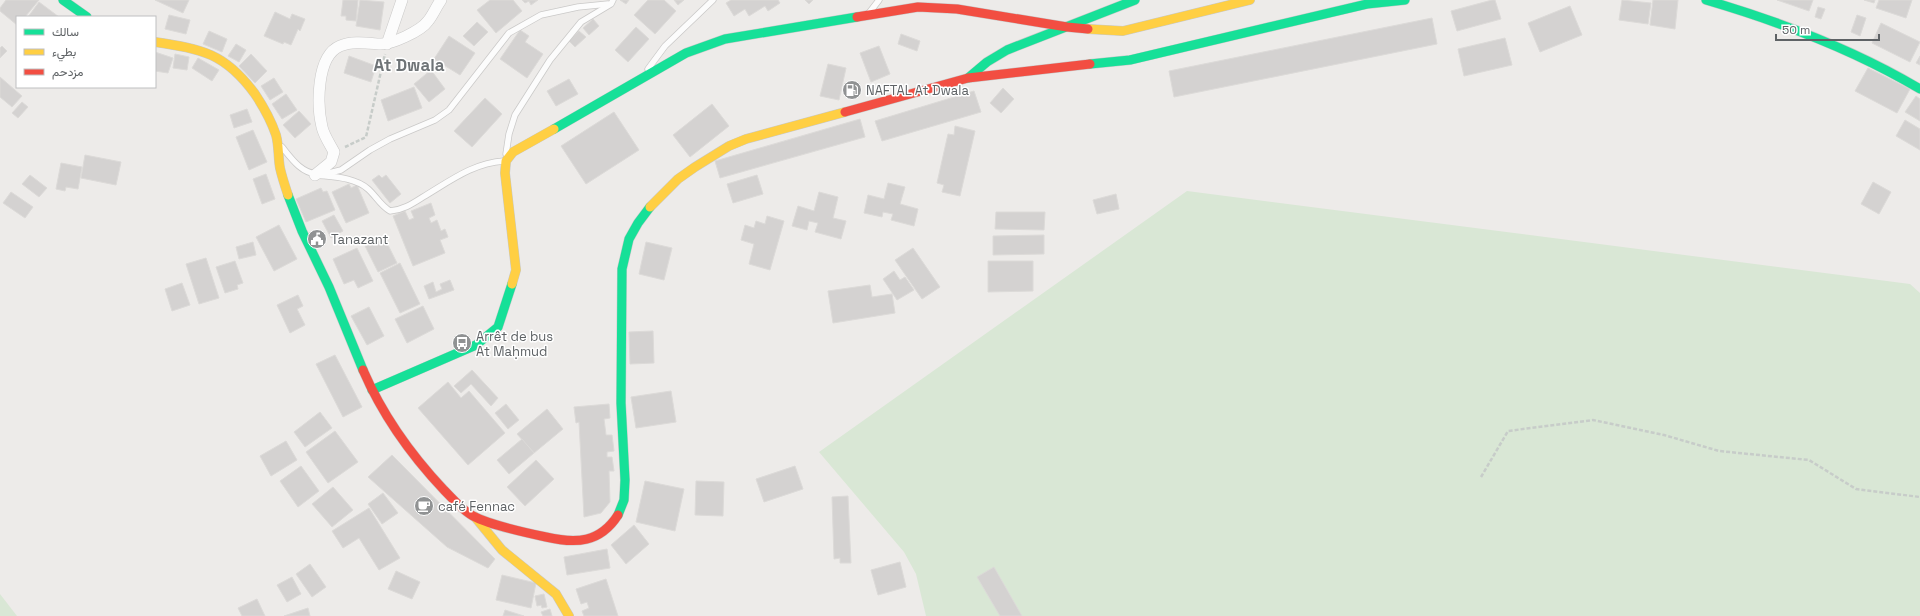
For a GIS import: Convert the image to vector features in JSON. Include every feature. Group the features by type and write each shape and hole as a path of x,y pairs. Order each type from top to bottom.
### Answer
{"main road":[{"path":"63,0 86,16"},
{"path":"968,78 987,62 1007,50 1136,0"},
{"path":"372,390 476,345 498,327 510,293 516,270 505,173 506,161 513,152 686,53 725,39 918,7 938,7 1067,27 1123,31 1250,0"},
{"path":"156,42 204,51 229,64 259,100 271,123 278,143 280,167 290,202 304,237 328,286 372,390 399,436 465,511 475,517 566,541 593,538 617,517 622,508 624,496 624,457 620,404 623,260 629,240 641,217 661,195 727,147 746,139 968,78 1130,60 1365,1 1405,0"},
{"path":"1706,0 1756,14 1826,39 1870,60 1920,89"},
{"path":"475,517 501,550 516,563 551,587 562,600 569,616"}],"street":[{"path":"315,175 331,162 334,152 322,128 319,106 322,66 328,53 339,46 353,42 387,44 403,37 427,23 440,0"},
{"path":"387,44 402,1"}],"lane":[{"path":"641,79 665,46 712,0"},
{"path":"868,15 873,6 879,0"},
{"path":"278,143 296,164 305,171 315,175 348,179 357,182 367,188 383,207 390,211 406,208 476,166 491,162 506,161 509,134 515,115 550,60 581,22 612,2"},
{"path":"315,175 341,170 370,150 390,139 435,120 449,110 509,33 541,15 578,7 612,2"}],"path":[{"path":"334,152 366,137 387,44"},
{"path":"1481,477 1508,431 1593,420 1664,435 1719,451 1809,460 1856,489 1920,497"}],"green space":[{"path":"1187,191 1910,284 1920,293 1920,616 926,616 916,574 904,552 819,452"},
{"path":"0,594 17,616 0,616"}],"building":[{"path":"6,0 39,0 26,16 16,16 16,24 0,11 0,8"},
{"path":"155,0 189,0 183,13"},
{"path":"343,0 358,0 356,21 346,20 346,16 341,16"},
{"path":"360,0 384,2 380,30 356,26"},
{"path":"490,0 513,0 522,11 496,33 477,10"},
{"path":"522,0 538,0 531,5 529,1 525,3"},
{"path":"620,0 629,0 626,4"},
{"path":"648,0 664,0 676,11 655,34 634,15"},
{"path":"674,0 684,0 678,5"},
{"path":"731,0 778,0 780,3 768,11 765,6 749,16 745,9 734,16 726,3"},
{"path":"805,0 813,0 809,4"},
{"path":"1495,0 1501,19 1457,31 1451,11"},
{"path":"1622,0 1651,3 1648,24 1619,20"},
{"path":"1653,0 1678,0 1675,29 1650,25"},
{"path":"1777,0 1813,0 1809,11"},
{"path":"1864,0 1875,0 1874,3"},
{"path":"1879,0 1912,0 1906,18 1876,8"},
{"path":"39,2 58,16 29,16"},
{"path":"1570,6 1582,35 1540,52 1528,23"},
{"path":"1818,7 1825,9 1821,19 1815,17"},
{"path":"275,12 290,19 292,14 305,19 300,31 298,29 291,45 284,42 283,44 264,36"},
{"path":"169,15 190,20 186,34 165,29"},
{"path":"1857,15 1866,18 1860,36 1851,32"},
{"path":"1432,18 1437,44 1174,97 1169,71"},
{"path":"593,19 599,26 589,35 583,28"},
{"path":"477,22 488,32 474,46 463,36"},
{"path":"1881,23 1920,42 1910,62 1872,43"},
{"path":"636,27 649,39 628,62 615,50"},
{"path":"520,30 529,36 525,42 543,54 527,78 500,59"},
{"path":"209,31 227,39 222,52 203,44"},
{"path":"579,31 586,37 575,47 569,41"},
{"path":"901,34 920,41 917,51 898,44"},
{"path":"449,36 475,53 460,75 434,59"},
{"path":"1505,38 1512,65 1464,76 1458,49"},
{"path":"236,44 246,50 239,62 228,56"},
{"path":"2,46 7,51 0,58 0,48"},
{"path":"879,46 890,74 871,82 860,53"},
{"path":"156,52 173,58 168,73 156,71"},
{"path":"175,54 189,57 187,70 173,68"},
{"path":"251,54 267,71 255,83 239,66"},
{"path":"349,56 376,66 371,82 344,73"},
{"path":"1920,56 1920,65 1916,63"},
{"path":"198,58 219,70 212,81 192,68"},
{"path":"828,64 846,68 839,100 820,96"},
{"path":"1868,68 1910,89 1897,113 1855,91"},
{"path":"431,70 445,89 429,102 414,84"},
{"path":"0,77 22,96 12,107 0,97"},
{"path":"274,78 283,92 270,100 261,86"},
{"path":"569,79 578,94 556,106 547,91"},
{"path":"414,87 422,108 388,121 381,100"},
{"path":"1003,88 1014,99 1001,113 990,103"},
{"path":"974,91 981,112 882,141 875,121"},
{"path":"286,94 297,110 282,119 272,104"},
{"path":"1916,96 1920,99 1920,121 1905,112"},
{"path":"485,98 502,114 472,147 454,131"},
{"path":"22,102 28,107 18,118 12,113"},
{"path":"712,104 729,126 690,157 673,135"},
{"path":"247,109 252,122 234,128 230,115"},
{"path":"299,111 311,124 295,138 283,125"},
{"path":"614,112 639,150 586,184 561,146"},
{"path":"860,119 865,137 720,178 715,161"},
{"path":"1905,120 1920,129 1920,150 1896,136"},
{"path":"955,126 975,131 960,196 942,192 944,185 937,183 948,134 954,135"},
{"path":"253,130 267,162 249,170 236,137"},
{"path":"85,155 121,162 116,185 81,178"},
{"path":"61,163 82,167 78,189 66,187 65,191 56,189"},
{"path":"266,174 275,199 262,204 253,179"},
{"path":"30,175 47,188 39,197 22,184"},
{"path":"379,175 382,178 386,175 401,194 390,203 372,180"},
{"path":"757,175 763,194 733,203 727,184"},
{"path":"1873,182 1891,192 1879,214 1861,204"},
{"path":"888,183 905,187 900,204 918,209 914,226 891,220 893,214 883,212 882,217 864,213 868,195 884,199"},
{"path":"349,184 351,188 357,185 369,213 346,223 332,192"},
{"path":"321,188 323,192 327,191 335,210 306,222 296,199"},
{"path":"11,192 33,207 25,218 3,203"},
{"path":"819,192 838,197 833,218 846,221 841,239 815,232 818,223 809,221 807,230 792,226 798,206 814,211"},
{"path":"1116,194 1119,209 1097,214 1093,200"},
{"path":"431,203 435,215 429,218 431,223 437,220 441,231 445,229 448,237 440,240 445,253 413,266 393,216 405,211 409,220 414,218 411,211"},
{"path":"996,212 1045,212 1044,230 995,229"},
{"path":"334,215 343,231 331,238 322,221"},
{"path":"767,216 784,221 770,270 749,264 754,244 741,240 745,225 754,228 756,221 765,224"},
{"path":"279,225 297,259 274,271 256,237"},
{"path":"1044,235 1044,254 993,255 993,236"},
{"path":"385,239 397,263 378,272 365,246"},
{"path":"253,242 256,255 239,259 236,247"},
{"path":"646,242 672,248 664,280 639,274"},
{"path":"357,248 373,281 358,288 354,280 344,284 333,259"},
{"path":"913,248 940,287 922,299 895,260"},
{"path":"206,258 219,298 199,304 186,264"},
{"path":"235,261 243,283 237,285 238,289 225,293 216,267"},
{"path":"988,261 1033,261 1033,291 988,292"},
{"path":"400,263 420,304 400,313 380,273"},
{"path":"894,271 900,280 905,277 914,290 897,300 883,279"},
{"path":"450,280 454,290 429,299 424,286 433,282 436,292 442,289 440,284"},
{"path":"182,283 190,305 172,311 165,289"},
{"path":"870,285 872,297 892,294 895,313 833,323 828,291"},
{"path":"298,295 303,306 297,309 305,325 290,333 277,305"},
{"path":"423,306 434,329 407,343 395,319"},
{"path":"369,307 384,336 367,345 351,316"},
{"path":"653,331 654,363 630,364 629,332"},
{"path":"335,355 362,407 343,417 316,364"},
{"path":"472,370 498,398 491,406 471,384 461,393 454,386"},
{"path":"448,382 461,398 469,391 505,433 468,465 418,408"},
{"path":"671,391 676,422 636,428 631,397"},
{"path":"506,404 519,420 508,429 495,413"},
{"path":"609,404 610,418 604,419 606,435 612,435 614,451 607,452 607,457 612,457 614,471 609,471 610,502 601,513 584,517 579,422 576,423 574,407"},
{"path":"547,409 563,429 534,453 517,434"},
{"path":"320,412 332,428 305,447 294,432"},
{"path":"335,431 358,462 328,483 306,452"},
{"path":"522,439 534,453 509,474 497,460"},
{"path":"286,441 297,460 271,476 260,456"},
{"path":"392,455 495,559 488,568 447,547 368,477"},
{"path":"536,460 554,479 525,506 507,487"},
{"path":"301,466 319,491 298,507 280,481"},
{"path":"795,466 803,489 764,502 756,479"},
{"path":"645,481 684,489 675,531 636,522"},
{"path":"696,481 724,482 723,516 695,515"},
{"path":"333,487 353,510 332,527 312,504"},
{"path":"383,493 398,513 382,524 368,504"},
{"path":"848,496 851,563 840,563 840,558 834,559 832,497"},
{"path":"369,508 400,558 379,570 359,538 343,548 332,531"},
{"path":"634,525 649,544 626,564 611,545"},
{"path":"607,549 610,568 567,575 564,557"},
{"path":"900,562 906,587 878,595 871,570"},
{"path":"310,564 326,587 312,597 296,574"},
{"path":"994,567 1022,616 1000,616 977,577"},
{"path":"396,571 420,582 412,599 388,589"},
{"path":"502,575 536,583 531,608 496,600"},
{"path":"292,577 301,594 287,602 277,585"},
{"path":"606,579 618,616 584,616 582,611 589,608 587,602 581,604 576,589"},
{"path":"544,594 547,607 542,608 541,605 537,606 535,596"},
{"path":"257,599 265,616 242,616 238,608"},
{"path":"308,608 310,616 284,616"},
{"path":"550,609 552,616 543,616 541,612"},
{"path":"505,610 524,616 503,616"}],"traffic: fast":[{"path":"63,0 86,16"},
{"path":"968,78 987,62 1007,50 1135,0"},
{"path":"1090,64 1130,60 1367,4 1405,0"},
{"path":"1706,0 1789,27 1843,49 1869,61 1920,89"},
{"path":"554,129 686,53 725,39 857,17"},
{"path":"288,195 302,231 329,287 363,370"},
{"path":"618,515 624,500 625,480 621,403 622,269 629,239 638,223 650,207"},
{"path":"372,390 476,345 498,327 512,284"}],"traffic: slow":[{"path":"1088,29 1123,31 1250,0"},
{"path":"156,42 186,47 211,55 223,61 244,80 261,103 274,129 278,143 280,168 288,195"},
{"path":"650,207 678,179 729,146 746,139 845,112"},
{"path":"512,284 516,270 505,173 506,161 513,152 554,129"},
{"path":"475,517 502,550 556,594 569,616"}],"traffic: jam":[{"path":"857,17 918,7 957,9 1088,29"},
{"path":"845,112 968,78 1090,64"},
{"path":"363,370 388,418 420,463 461,508 469,514 499,526 567,540 586,539 595,536 611,524 618,515"}],"place":[{"name":"NAFTAL At Dwala","path":"852,90"},
{"name":"Tanazant","path":"317,239"},
{"name":"Arrêt de bus At Maḥmud","path":"462,343"},
{"name":"café Fennac","path":"424,506"}],"district":[{"name":"At Dwala","path":"409,65"}]}
